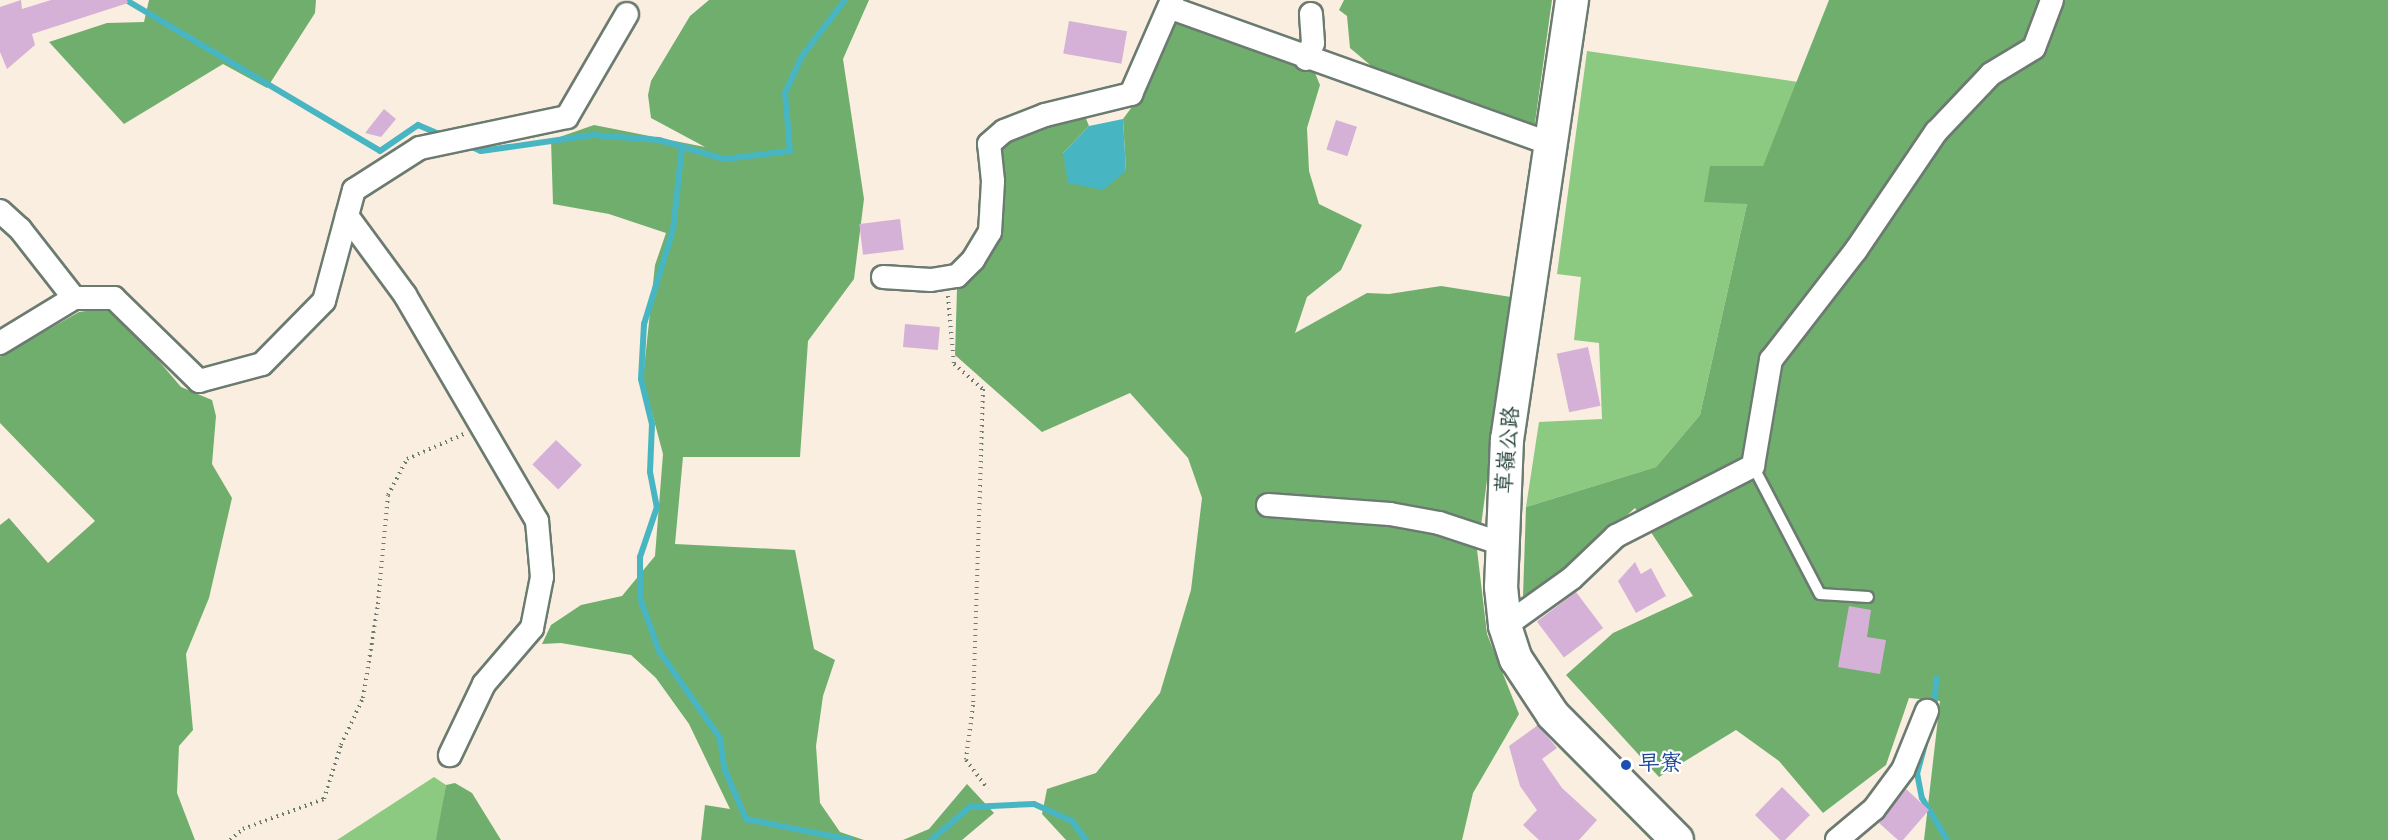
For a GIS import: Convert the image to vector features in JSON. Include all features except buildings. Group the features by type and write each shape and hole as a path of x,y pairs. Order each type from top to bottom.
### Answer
{"main road":[{"name":"草嶺公路","path":"1572,0 1507,439 1503,544 1505,626 1516,660 1553,715 1677,840"}],"street":[{"path":"1505,626 1572,578 1616,536 1753,466 1771,360 1856,250 1936,132 1991,74 2034,48 2052,0"},
{"path":"883,277 957,276 973,260 990,232 993,180 989,144 1004,132 1045,115 1131,94 1171,4 1306,59 1551,144"},
{"path":"0,343 74,298 114,298 199,381 262,364 324,301 354,190 420,148 567,117 627,14"},
{"path":"1306,59 1313,43 1311,14"},
{"path":"0,211 20,229 74,298"},
{"path":"347,216 405,295 537,521 542,577 532,628 484,684 450,755"},
{"path":"1268,505 1390,514 1439,523 1503,544"},
{"path":"1837,840 1874,809 1903,771 1927,711"}],"lane":[{"path":"1753,466 1820,594 1868,597"}],"path":[{"path":"947,277 948,327 954,364 982,389 973,705 966,760 988,789"},
{"path":"230,840 243,829 324,799 341,745 363,698 378,604 388,495 407,459 481,427"}],"green space":[{"path":"149,0 316,0 315,13 267,88 223,64 124,124 49,42 107,23 144,22"},
{"path":"709,0 869,0 843,59 864,199 854,279 808,341 800,457 683,457 675,544 795,550 814,649 835,660 823,696 816,746 820,803 840,832 864,840 701,840 705,805 730,809 689,724 656,678 631,655 561,643 542,644 551,625 581,605 622,596 655,556 663,454 643,379 655,265 666,233 609,214 553,204 551,140 594,125 705,147 651,118 648,95 651,81 690,16"},
{"path":"1344,0 1552,0 1534,130 1388,80 1350,48 1347,16 1339,10"},
{"path":"1829,0 2388,0 2388,840 1924,840 1940,701 1909,698 1886,765 1823,813 1779,761 1736,730 1659,777 1566,675 1613,633 1693,596 1635,508 1565,571 1523,596 1526,507 1656,467 1700,415 1747,204 1704,202 1710,166 1763,166"},
{"path":"1177,13 1308,56 1320,85 1307,128 1309,171 1319,204 1362,225 1341,270 1307,297 1295,333 1367,293 1389,294 1441,286 1511,297 1481,526 1375,521 1476,541 1487,634 1519,714 1473,793 1462,840 1066,840 1042,814 1047,789 1096,773 1160,693 1191,590 1202,498 1188,458 1130,393 1042,432 955,355 957,289 976,267 996,150 1016,133 1083,111 1089,126 1063,153 1126,171 1123,119 1137,100"},
{"path":"1587,51 1798,82 1763,167 1710,166 1747,204 1700,415 1656,467 1526,507 1539,422 1602,419 1599,343 1574,340 1581,277 1557,274"},
{"path":"113,307 181,387 212,400 216,416 212,464 232,498 209,598 186,654 193,730 179,746 177,793 195,840 0,840 0,525 9,518 48,563 95,521 0,423 0,357 79,312"},
{"path":"434,777 446,785 437,840 337,840"},
{"path":"455,783 472,793 501,840 436,840 446,785"},
{"path":"967,784 994,813 962,840 903,840 929,829"}],"water":[{"path":"1123,119 1126,171 1103,190 1068,183 1063,153 1089,126"}],"waterway":[{"path":"126,0 380,151 418,125 444,136"},
{"path":"468,145 481,151 593,135 659,140 724,159 790,151 785,93 802,56 845,0"},
{"path":"682,147 673,230 644,324 641,379 652,424 650,472 657,507 640,557 640,598 659,651 720,738 724,768 746,819 851,840"},
{"path":"1934,710 1936,678"},
{"path":"1925,744 1917,773 1922,798 1947,840"},
{"path":"931,840 970,807 1034,804 1072,821 1086,840"}],"place":[{"name":"早寮","path":"1626,765"}]}
